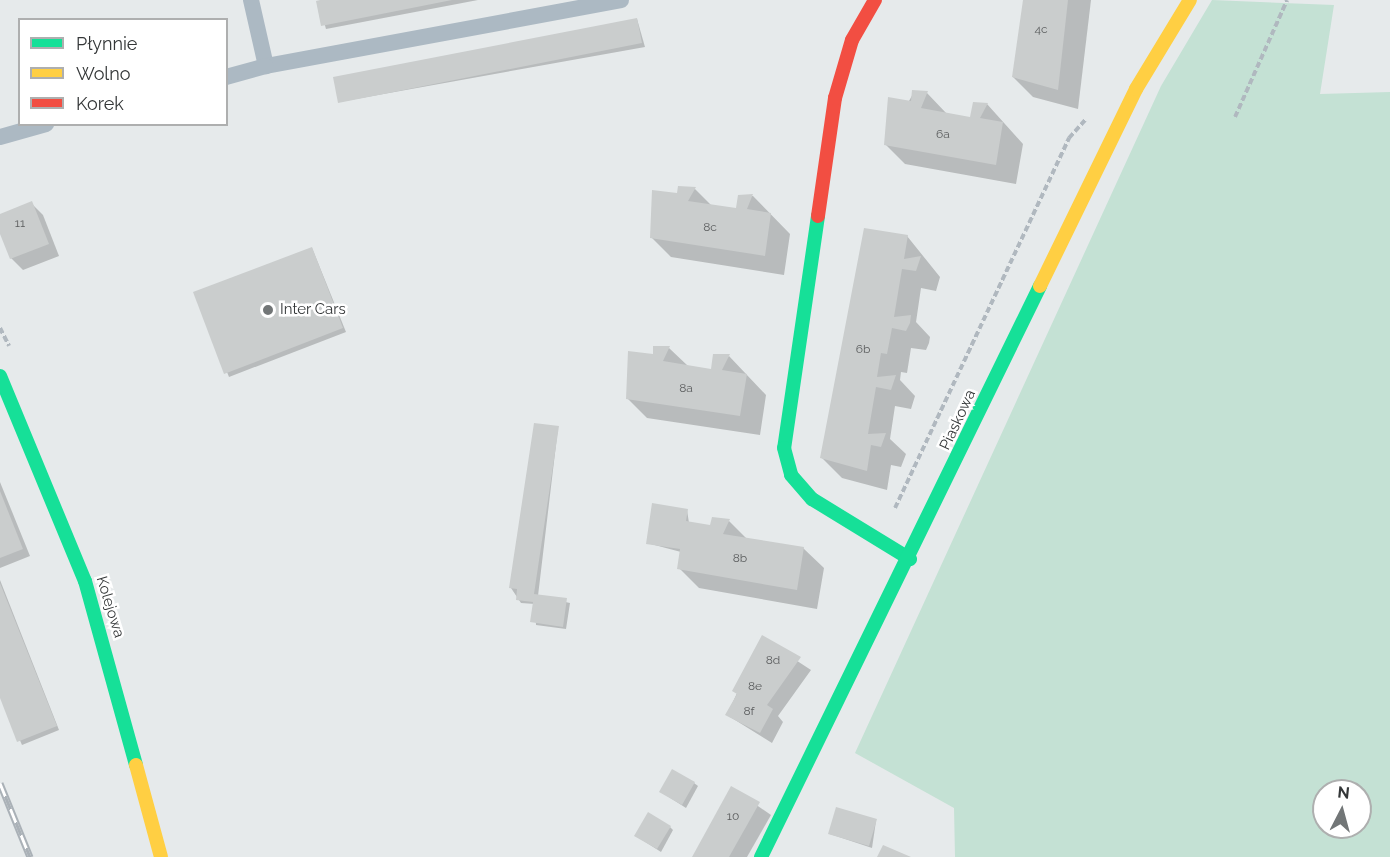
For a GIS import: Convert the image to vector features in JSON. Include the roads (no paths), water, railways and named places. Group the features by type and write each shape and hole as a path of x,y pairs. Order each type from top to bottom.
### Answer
{"street":[{"path":"875,0 852,40 835,98 784,448 791,475 812,499 910,559"},
{"name":"Piaskowa","path":"760,857 910,559 1136,89 1190,0"},
{"name":"Kolejowa","path":"0,376 85,581 161,857"}],"lane":[{"path":"251,0 266,66"},
{"path":"228,76 266,66 621,0"},
{"path":"0,137 39,126"}],"railway":[{"path":"0,783 30,857"}],"place":[{"name":"Inter Cars","path":"268,310"}]}
